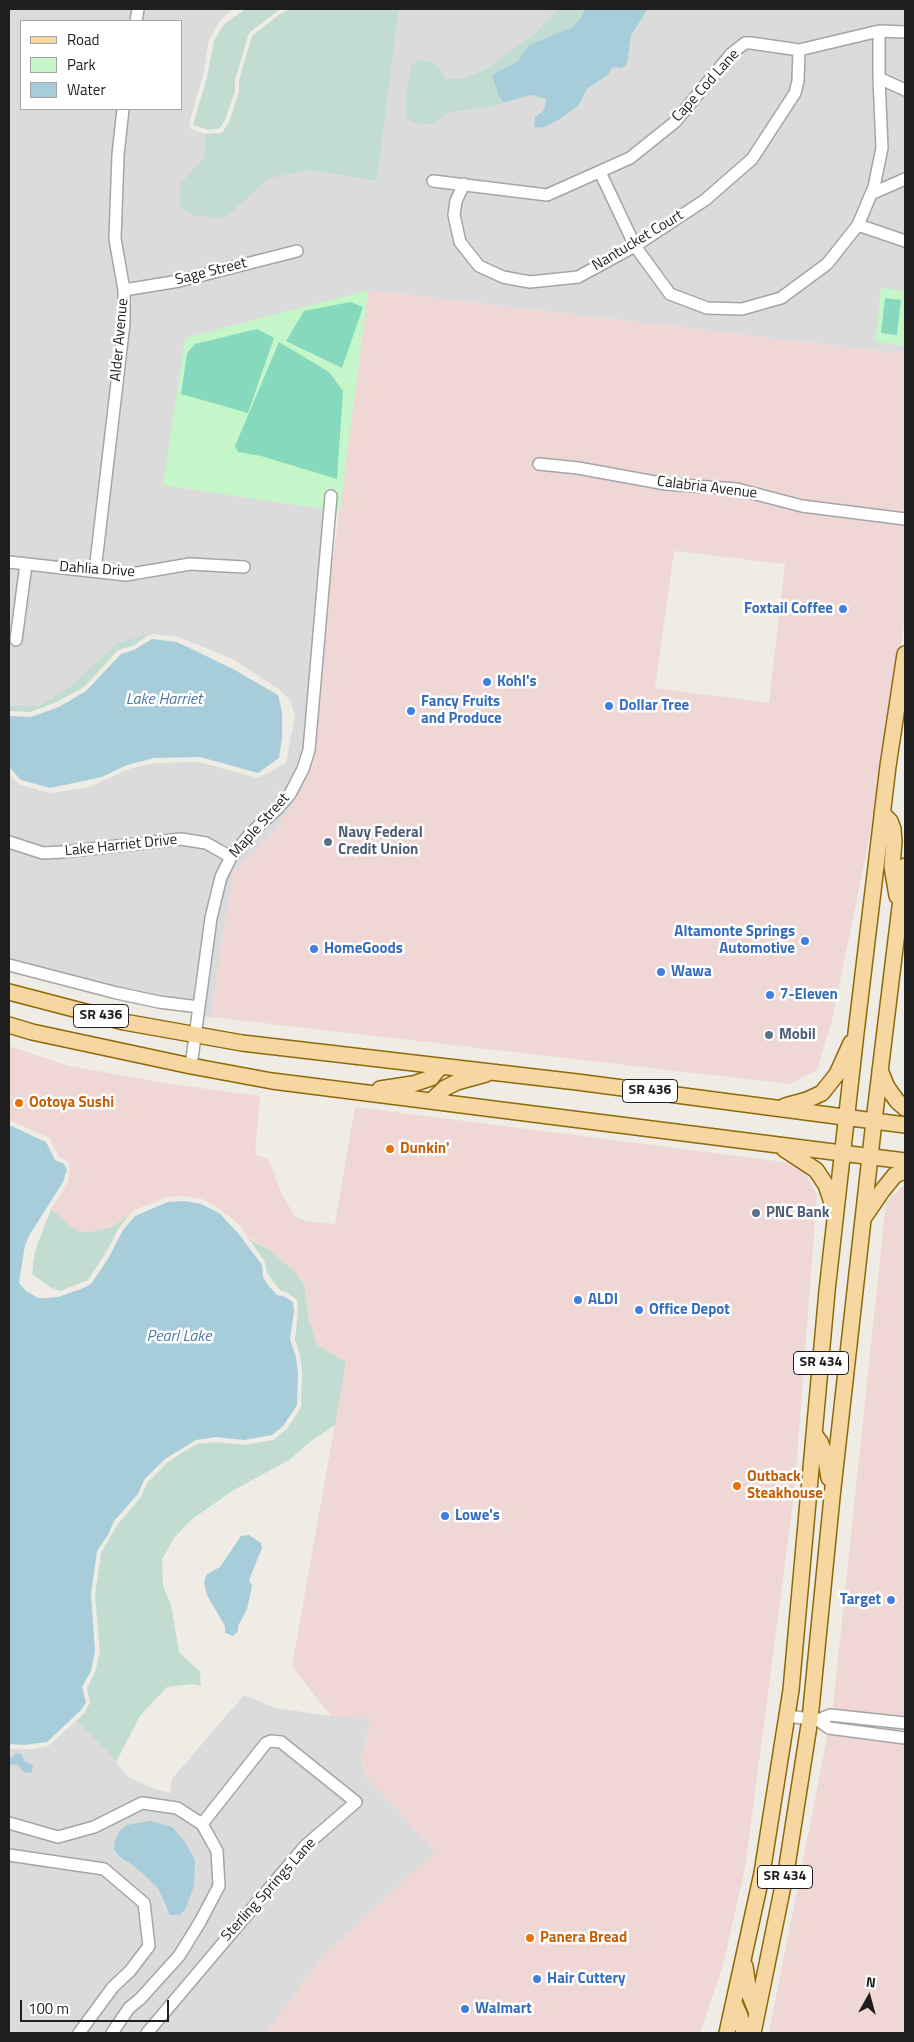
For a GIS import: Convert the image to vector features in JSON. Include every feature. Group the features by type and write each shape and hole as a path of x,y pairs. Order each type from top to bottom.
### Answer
{"main road":[{"name":"SR 434","path":"727,2033 764,1864 787,1716 836,1214 856,1033 882,814 905,654"},
{"path":"882,814 890,821 893,829 892,866 900,912"},
{"name":"SR 434","path":"753,2033 787,1866 814,1719 832,1497 905,866"},
{"name":"SR 436","path":"9,992 124,1022 291,1049 495,1072 905,1124"},
{"name":"SR 436","path":"9,1025 32,1032 191,1066 272,1081 905,1161"},
{"path":"779,1108 807,1100 822,1093 837,1074 856,1033"},
{"path":"361,1092 414,1084 431,1078 441,1066"},
{"path":"880,1070 887,1087 897,1101 905,1108"},
{"path":"431,1101 445,1088 457,1082 495,1072"},
{"path":"779,1145 804,1160 816,1170 826,1185 836,1214"},
{"path":"863,1220 895,1175 905,1171"},
{"path":"814,1435 820,1442 825,1454 832,1497"},
{"path":"744,1957 749,1993 757,2013"},
{"path":"734,2003 740,2016 744,2033"}],"street":[{"name":"Cape Cod Lane","path":"433,181 547,195 630,158 675,122 731,54 745,43 799,50 879,32 905,32"},
{"path":"600,172 635,246 670,294 707,308 742,309 781,298 827,264 858,225 871,194 882,148 879,32"},
{"name":"Nantucket Court","path":"464,184 456,201 454,215 460,242 479,266 503,277 530,282 578,277 635,246 705,200 752,159 795,93 798,81 799,50"},
{"path":"879,78 905,90"},
{"name":"Alder Avenue","path":"95,571 124,323 124,290 116,239 118,155 124,110"},
{"path":"871,194 905,179"},
{"path":"858,225 905,241"},
{"name":"Sage Street","path":"124,290 179,281 297,251"},
{"name":"Calabria Avenue","path":"539,464 578,468 666,484 737,489 802,506 905,519"},
{"name":"Maple Street","path":"191,1066 214,900 221,877 231,857 250,834 290,794 303,769 309,750 331,496"},
{"name":"Dahlia Drive","path":"9,562 126,575 190,564 244,567"},
{"path":"16,640 26,564"},
{"name":"Lake Harriet Drive","path":"9,842 44,852 62,852 181,839 206,843 231,857"},
{"path":"9,965 117,993 159,1002 199,1007"},
{"path":"787,1716 814,1719 830,1715 905,1723"},
{"path":"814,1719 829,1728 905,1738"},
{"name":"Sterling Springs Lane","path":"147,2033 305,1846 356,1802 281,1742 271,1742 266,1743 204,1820"},
{"path":"9,1823 58,1836 94,1827 142,1803 177,1808 204,1820 217,1851 219,1886 179,1956 140,1999 129,2008 112,2033"},
{"path":"9,1855 104,1869 144,1904 149,1946 130,1971 113,1988 79,2033"}],"shaded area":[{"path":"9,9 133,9 130,20 20,20 20,110 118,110 113,154 110,239 119,291 119,323 90,565 9,556"},
{"path":"143,9 233,9 220,21 209,40 203,76 189,123 191,129 205,134 205,156 182,183 248,195 268,179 309,170 377,181 399,9 557,9 537,31 486,69 461,79 446,79 437,65 406,118 418,124 433,124 447,113 490,107 531,95 546,99 544,110 535,117 534,127 542,128 579,105 587,89 608,75 613,67 627,65 631,35 648,9 905,9 905,26 875,26 799,44 752,37 744,38 672,117 628,153 546,189 466,178 463,176 462,178 428,175 427,186 456,189 456,246 475,270 501,283 529,288 578,283 633,253 666,298 706,314 742,314 784,302 859,232 905,247 905,354 368,290 163,485 325,509 304,748 298,767 286,790 230,850 207,838 182,834 61,847 44,847 27,843 9,835 9,774 20,785 51,793 89,787 129,769 154,763 199,762 258,778 286,763 295,716 290,700 280,690 233,659 178,637 153,634 117,643 71,686 39,706 9,706 9,568 20,570 10,644 20,646 30,571 126,581 141,580 190,570 249,573 249,562 206,558 189,559 140,569 100,566 129,295 180,286 303,255 301,244 178,275 128,284 121,239 123,155 129,110 182,110 182,20 141,20"},
{"path":"884,37 905,38 905,83 884,74"},
{"path":"874,38 872,81 874,82 877,147 869,185 864,191 865,194 853,222 824,259 779,292 741,303 708,302 673,289 642,247 708,204 756,162 799,96 804,55"},
{"path":"751,48 794,55 791,91 748,155 702,195 637,238 607,175 632,163 735,58 746,49"},
{"path":"884,86 900,93 905,98 905,171 903,174 879,184"},
{"path":"597,179 627,243 577,271 531,276 504,272 482,261 464,239 459,215 461,203 467,190 549,200"},
{"path":"905,185 905,235 865,222 874,198"},
{"path":"368,290 905,354 905,512 803,501 738,483 667,479 579,463 534,458 533,469 577,474 666,490 736,494 801,512 905,524 905,618 901,645 899,646 901,650 882,775 832,1021 817,1070 790,1084 211,1017 233,872 279,825 303,788 314,752 327,606","holes":["674,551 785,564 769,703 655,688"]},
{"path":"305,777 303,788 279,825 233,872 211,1017 203,1016 216,919 226,879 235,860"},
{"path":"181,845 204,849 224,859 216,875 209,899 195,1001 119,987 9,959 9,848 42,858 62,858"},
{"path":"9,1046 69,1066 170,1084 260,1096 255,1155 268,1159 283,1197 295,1216 305,1221 335,1224 355,1107 800,1164 817,1195 794,1495 745,1868 723,1965 700,2033 266,2033 324,1955 435,1852 363,1773 362,1756 372,1718 331,1716 292,1666 346,1362 317,1346 309,1321 304,1284 295,1272 252,1239 249,1239 238,1223 217,1207 202,1199 185,1196 168,1197 137,1209 112,1227 91,1232 77,1231 63,1221 51,1209 67,1185 70,1168 67,1161 58,1156 50,1138 9,1120"},
{"path":"905,1184 905,1725 832,1716 886,1202"},
{"path":"244,1695 275,1708 331,1716 372,1718 362,1756 363,1773 436,1852 324,1955 266,2033 118,2033 204,1926 222,1850 208,1824 213,1814 205,1808 200,1816 179,1803 142,1798 93,1821 58,1831 9,1817 9,1749 34,1749 48,1746 76,1721 105,1749 128,1777 152,1788 170,1793 172,1779"},
{"path":"829,1728 905,1737 905,2033 769,2033"},
{"path":"142,1809 175,1814 198,1828 212,1853 214,1885 196,1919 175,1952 125,2005 105,2033 9,2033 9,1829 57,1842 96,1832","holes":["127,1825 175,1915 165,1908 157,1887 134,1866 120,1857 115,1840 120,1830"]}],"green space":[{"path":"246,9 280,9 249,33 235,80 235,91 225,120 220,128 209,130 193,125 207,77 214,41 224,24"},
{"path":"291,9 399,9 377,181 309,170 268,179 225,218 195,216 179,206 181,183 205,156 205,134 222,133 229,122 239,92 239,80 252,36 280,14"},
{"path":"557,9 585,9 572,27 529,45 518,61 492,75 498,95 503,103 490,107 447,113 433,124 418,124 406,119 406,95 412,64 421,59 437,65 446,79 461,79 486,69 537,31"},
{"path":"881,288 905,291 905,346 875,342"},
{"path":"368,290 340,511 335,510 336,490 326,490 325,509 163,485 185,338"},
{"path":"885,298 901,300 897,335 881,333"},
{"path":"350,302 363,307 342,368 286,341 304,311"},
{"path":"257,329 274,338 248,413 181,394 187,353 195,344"},
{"path":"279,342 329,372 343,391 337,479 261,456 238,452 235,446"},
{"path":"150,634 133,646 118,650 84,687 57,702 30,712 9,711 9,706 39,706 71,686 117,643"},
{"path":"51,1209 77,1231 91,1232 112,1227 129,1215 119,1228 88,1280 60,1291 50,1287 32,1274 35,1251"},
{"path":"249,1239 269,1250 295,1272 304,1284 309,1321 317,1345 346,1362 335,1425 311,1441 289,1460 232,1491 191,1520 174,1538 162,1559 163,1586 171,1605 179,1652 200,1672 201,1686 192,1684 167,1687 140,1716 116,1762 76,1721 90,1703 87,1688 95,1672 100,1652 95,1595 101,1553 118,1524 141,1497 147,1483 167,1463 197,1444 216,1442 244,1445 273,1440 287,1429 301,1407 302,1372 300,1355 295,1339 298,1311 297,1300 280,1290 272,1280 267,1273 265,1262"}],"water":[{"path":"585,9 648,9 631,35 627,65 621,68 613,67 608,75 587,89 579,105 558,120 542,128 534,127 535,117 544,110 546,99 531,95 503,103 498,95 492,75 518,61 529,45 572,27"},
{"name":"Lake Harriet","path":"152,639 177,642 233,669 278,695 282,712 282,739 279,758 258,773 200,757 154,758 127,765 102,777 50,788 21,780 9,767 9,716 31,717 59,707 86,691 121,654 134,650"},
{"name":"Pearl Lake","path":"9,1125 46,1142 55,1160 64,1164 67,1170 63,1182 25,1245 19,1283 26,1291 38,1298 45,1298 58,1297 81,1289 91,1284 108,1259 123,1230 135,1216 168,1202 185,1201 201,1204 219,1213 238,1233 262,1265 263,1277 268,1285 277,1295 293,1302 294,1311 290,1339 296,1357 298,1372 297,1405 283,1426 272,1435 244,1440 216,1437 196,1440 165,1459 144,1480 138,1494 114,1521 108,1535 97,1551 91,1595 95,1651 91,1671 82,1687 86,1702 82,1709 47,1742 24,1745 9,1744"},
{"path":"249,1535 261,1543 262,1548 249,1580 252,1586 247,1609 238,1626 238,1631 233,1636 225,1633 225,1626 207,1595 204,1582 207,1574 220,1567 241,1536"},
{"path":"16,1753 21,1754 25,1762 33,1765 32,1772 25,1773 17,1764 9,1765 9,1757 13,1757"},
{"path":"151,1821 172,1827 185,1842 195,1860 194,1886 185,1910 179,1915 170,1915 157,1887 114,1850 115,1840 120,1830 127,1825"}],"place":[{"name":"Foxtail Coffee","path":"843,609"},
{"name":"Kohl's","path":"487,682"},
{"name":"Dollar Tree","path":"609,706"},
{"name":"Fancy Fruits and Produce","path":"411,711"},
{"name":"Navy Federal Credit Union","path":"328,842"},
{"name":"Altamonte Springs Automotive","path":"805,941"},
{"name":"HomeGoods","path":"314,949"},
{"name":"Wawa","path":"661,972"},
{"name":"7-Eleven","path":"770,995"},
{"name":"Mobil","path":"769,1035"},
{"name":"Ootoya Sushi","path":"19,1103"},
{"name":"Dunkin'","path":"390,1149"},
{"name":"PNC Bank","path":"756,1213"},
{"name":"ALDI","path":"578,1300"},
{"name":"Office Depot","path":"639,1310"},
{"name":"Outback Steakhouse","path":"737,1486"},
{"name":"Lowe's","path":"445,1516"},
{"name":"Target","path":"891,1600"},
{"name":"Panera Bread","path":"530,1938"},
{"name":"Hair Cuttery","path":"537,1979"},
{"name":"Walmart","path":"465,2009"}]}
